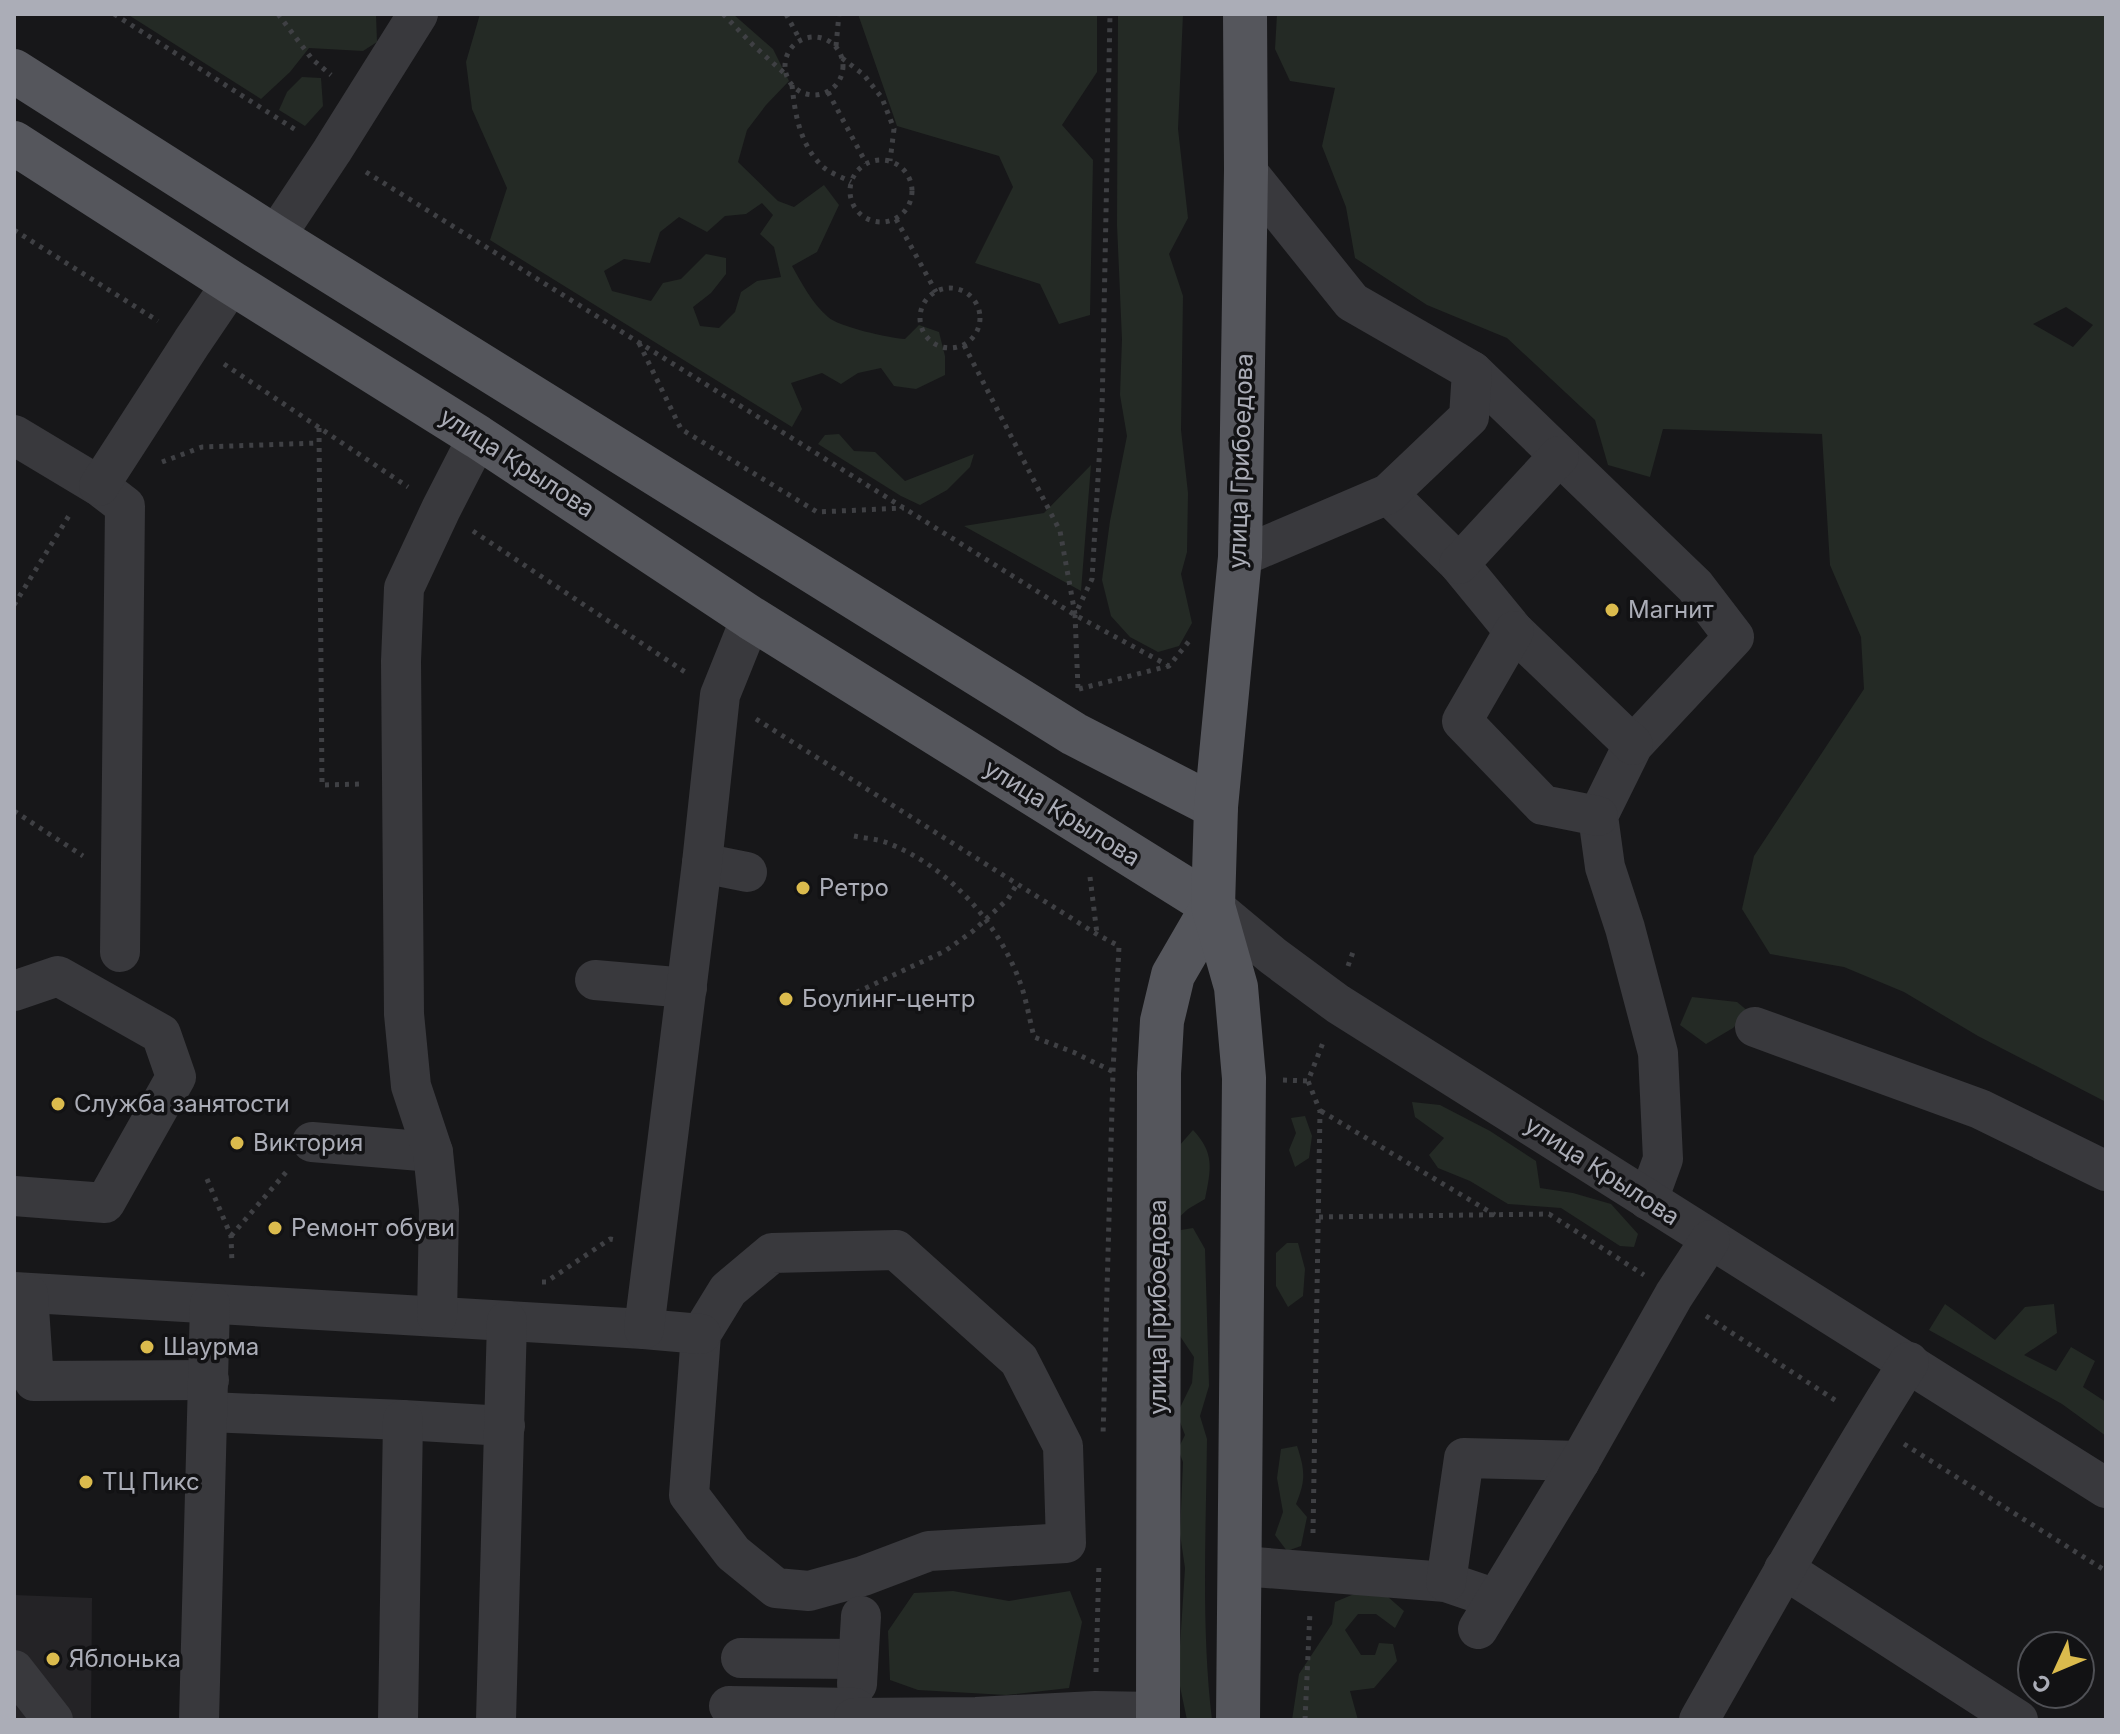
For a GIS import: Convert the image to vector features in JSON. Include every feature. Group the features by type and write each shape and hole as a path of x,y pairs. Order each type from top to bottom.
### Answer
{"main road":[{"name":"улица Грибоедова","path":"1238,1720 1244,1078 1236,987 1213,906 1216,807 1240,557 1246,170 1245,14"},
{"path":"14,71 1074,734 1216,807"},
{"name":"улица Крылова","path":"14,143 478,437 751,618 1213,906"},
{"name":"улица Грибоедова","path":"1158,1716 1159,1073 1162,1021 1173,975 1213,906"}],"street":[{"path":"275,237 418,14"},
{"path":"1246,170 1352,302 1472,371 1695,586 1734,637 1633,745 1598,816 1605,867 1625,928 1658,1053 1663,1159 1648,1200"},
{"path":"94,484 232,283"},
{"path":"1240,557 1388,494 1469,417 1472,371"},
{"path":"14,435 125,506 120,952"},
{"path":"437,1316 439,1210 433,1152 411,1086 405,1028 401,661 404,588 478,437"},
{"path":"1459,564 1559,456"},
{"path":"1388,494 1459,564 1514,631 1633,745"},
{"path":"644,1329 720,695 751,618"},
{"path":"1514,631 1462,721 1543,805 1598,816"},
{"path":"702,863 747,872"},
{"name":"улица Крылова","path":"1213,906 1338,1004 2106,1488"},
{"path":"14,991 58,976 161,1034 176,1077 105,1203 14,1196"},
{"path":"595,980 687,988"},
{"path":"1755,1027 1980,1109 2106,1171"},
{"path":"312,1142 433,1152"},
{"path":"1241,1566 1446,1582 1487,1614 1580,1461 1674,1295 1710,1240"},
{"path":"896,1250 1019,1360 1063,1446 1066,1543 929,1551 863,1576 809,1591 776,1588 733,1553 689,1495 701,1334 728,1290 772,1253 896,1250"},
{"path":"505,1426 403,1420 208,1396 34,1381 21,1293 701,1334"},
{"path":"199,1720 210,1304"},
{"path":"496,1720 507,1321"},
{"path":"1699,1720 1784,1569 1909,1362"},
{"path":"398,1720 403,1420"},
{"path":"1446,1582 1464,1458 1580,1461"},
{"path":"1784,1569 2018,1720"},
{"path":"855,1715 861,1616"},
{"path":"741,1658 858,1659"},
{"path":"14,1670 53,1720"},
{"path":"729,1706 855,1715 976,1717 1095,1711 1158,1716"}],"path":[{"path":"114,14 1075,615 1169,666"},
{"path":"278,14 312,59 331,75"},
{"path":"723,14 802,93 815,95 828,92 843,71 842,58"},
{"path":"786,14 800,40"},
{"path":"836,47 839,14"},
{"path":"1075,615 1092,579 1102,411 1110,14"},
{"path":"785,74 785,61 790,49 800,40 812,37 825,39 836,47 842,58 864,75 882,98 894,129 890,161"},
{"path":"792,85 795,117 805,143 824,167 851,182"},
{"path":"828,92 866,163"},
{"path":"890,161 901,167 908,176 912,188 911,200 905,211 896,218 884,222 872,221 854,206 850,194 851,182 866,163 890,161"},
{"path":"896,218 936,292"},
{"path":"948,289 962,291 973,298 979,310 980,324 975,336 964,345 951,349 927,339 921,326 920,313 925,301 936,292 948,289"},
{"path":"639,343 681,429 695,438 817,512 905,508"},
{"path":"964,345 1060,531 1075,615 1078,689 1169,666 1195,634"},
{"path":"319,427 322,785 402,783"},
{"path":"158,464 202,447 318,443"},
{"path":"14,605 94,484"},
{"path":"14,811 121,881"},
{"path":"1083,827 1098,935"},
{"path":"854,836 885,842 929,865 962,893 985,919 1006,951 1022,988 1034,1037 1113,1072"},
{"path":"841,1005 851,995 945,951 1008,899 1017,884"},
{"path":"1305,1720 1312,1573 1320,1111 1308,1081 1338,1004 1353,952"},
{"path":"1320,1111 1495,1215"},
{"path":"231,1236 312,1142"},
{"path":"207,1179 231,1236 232,1264"},
{"path":"1319,1217 1549,1214 1870,1423 2106,1571"},
{"path":"530,1281 546,1282 610,1239 655,1244"}],"shaded area":[{"path":"127,14 376,14 377,42 363,51 309,48 290,72 261,99"},
{"path":"480,14 733,14 773,49 789,81 747,130 738,162 778,201 794,207 824,185 839,205 817,252 792,266 800,280 822,312 842,325 905,339 919,325 939,332 945,356 945,375 916,389 894,386 881,368 858,373 841,384 822,373 791,383 802,409 792,427 490,240 507,188 472,109 466,62","holes":["762,203 773,215 760,234 774,247 781,277 757,281 741,292 735,312 719,328 700,326 693,307 711,293 726,274 726,258 706,254 681,279 663,283 651,301 612,291 604,271 624,259 650,263 660,232 679,217 707,232 725,216 746,214"]},
{"path":"858,14 1097,14 1097,72 1062,125 1093,160 1090,315 1059,324 1040,284 975,263 1013,187 999,156 897,126"},
{"path":"1118,14 1183,14 1178,129 1188,218 1169,254 1183,296 1181,430 1188,493 1187,552 1181,574 1192,623 1179,646 1158,652 1130,637 1111,616 1102,580 1127,436 1120,395"},
{"path":"1277,14 2106,14 2106,1102 1978,1036 1904,992 1844,967 1770,954 1742,909 1754,856 1864,689 1861,637 1830,565 1822,434 1663,429 1650,477 1608,465 1595,420 1507,338 1427,305 1355,258 1346,207 1322,146 1335,88 1290,81 1275,49","holes":["2066,307 2093,325 2073,347 2033,324"]},
{"path":"302,77 321,78 323,106 305,126 279,110 287,92"},
{"path":"839,434 854,451 875,452 905,481 974,454 970,467 947,490 920,505 818,444 825,435"},
{"path":"1091,465 1081,591 964,526 1044,513"},
{"path":"1692,997 1737,1002 1749,1012 1733,1028 1706,1044 1680,1025"},
{"path":"1412,1102 1440,1105 1490,1131 1536,1161 1540,1188 1611,1204 1638,1234 1634,1247 1620,1246 1561,1208 1508,1204 1470,1181 1438,1168 1429,1155 1444,1138 1415,1117"},
{"path":"1305,1116 1312,1136 1309,1158 1295,1167 1289,1150 1296,1133 1291,1118"},
{"path":"1193,1130 1205,1146 1210,1162 1207,1189 1205,1199 1175,1221 1179,1146"},
{"path":"1193,1228 1205,1249 1209,1386 1200,1416 1207,1439 1205,1615 1212,1720 1187,1720 1178,1677 1185,1568 1180,1534 1183,1462 1178,1449 1185,1435 1177,1414 1192,1383 1194,1357 1170,1321 1174,1259 1181,1230"},
{"path":"1287,1243 1298,1243 1305,1269 1303,1296 1288,1307 1276,1286 1276,1253"},
{"path":"1945,1304 1995,1340 2025,1307 2054,1304 2057,1333 2024,1355 2056,1371 2071,1347 2095,1361 2083,1387 2106,1402 2106,1436 2062,1404 1929,1330"},
{"path":"1297,1446 1303,1475 1296,1504 1307,1517 1301,1546 1287,1551 1275,1535 1283,1512 1277,1478 1281,1449"},
{"path":"953,1591 1009,1601 1070,1591 1082,1622 1069,1688 1006,1695 918,1690 890,1680 888,1631 914,1593"},
{"path":"1354,1594 1388,1597 1404,1611 1395,1628 1376,1614 1358,1614 1345,1630 1361,1655 1375,1655 1379,1643 1393,1644 1397,1661 1374,1688 1350,1691 1358,1720 1292,1720 1299,1674 1332,1624 1335,1602"},
{"name":"Яблонька","path":"14,1595 92,1598 91,1720 14,1720"}],"place":[{"name":"Магнит","path":"1612,610"},
{"name":"Ретро","path":"803,888"},
{"name":"Боулинг-центр","path":"786,999"},
{"name":"Служба занятости","path":"58,1104"},
{"name":"Виктория","path":"237,1143"},
{"name":"Ремонт обуви","path":"275,1228"},
{"name":"Шаурма","path":"147,1347"},
{"name":"ТЦ Пикс","path":"86,1482"},
{"name":"Яблонька","path":"53,1659"}]}
